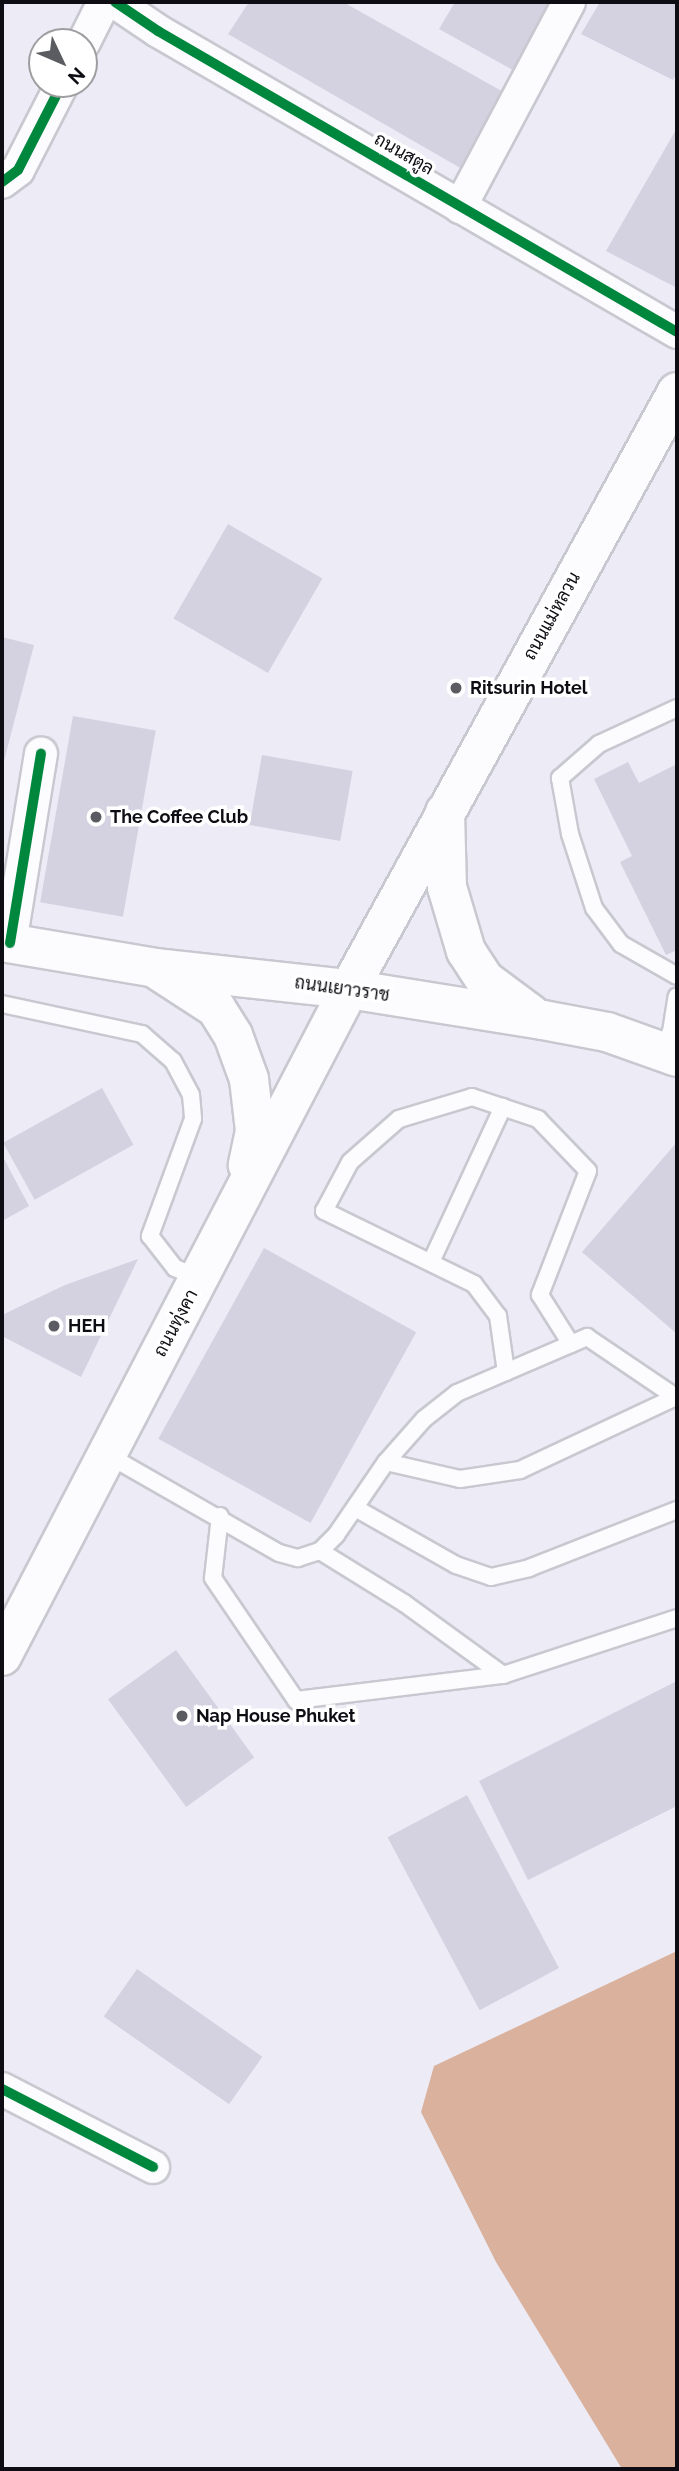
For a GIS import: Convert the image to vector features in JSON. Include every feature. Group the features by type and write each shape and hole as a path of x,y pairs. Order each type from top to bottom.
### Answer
{"main road":[{"name":"ถนนแม่หลวน","path":"349,989 677,391"},
{"path":"445,810 447,887 466,951 485,980 512,1004 543,1020"},
{"name":"ถนนเยาวราช","path":"6,942 155,968 349,989 543,1020 607,1032 669,1054"},
{"path":"155,968 216,1008 233,1035 249,1079 255,1131 243,1190"},
{"name":"ถนนทุ่งคา","path":"2,1656 349,989"}],"street":[{"path":"91,28 104,2"},
{"name":"ถนนสตูล","path":"115,2 158,32 677,332"},
{"path":"460,207 569,2"},
{"path":"2,182 18,170 55,98"},
{"path":"6,942 41,754"},
{"path":"2,2089 153,2167"}],"lane":[{"path":"677,708 599,744 560,778 570,834 594,908 621,944 677,975"},
{"path":"669,1054 677,996"},
{"path":"2,1004 142,1034 173,1061 191,1095 193,1119 150,1236 175,1268 200,1278"},
{"path":"506,1372 499,1317 474,1284 324,1211 350,1161 399,1119 472,1097 538,1119 588,1171 540,1295 571,1344"},
{"path":"431,1262 503,1107"},
{"path":"106,1454 220,1516 279,1553 298,1558 320,1551 357,1508 386,1462 424,1419 457,1393 587,1337 677,1397"},
{"path":"386,1462 460,1479 520,1470 677,1397"},
{"path":"357,1508 456,1565 491,1577 528,1569 677,1510"},
{"path":"220,1516 213,1578 296,1700 503,1675 677,1618"},
{"path":"320,1551 404,1603 503,1675"}],"shaded area":[{"path":"677,1951 677,2469 622,2469 496,2262 421,2112 434,2066"}],"building":[{"path":"249,2 343,2 507,94 462,169 228,34"},
{"path":"455,2 559,2 518,73 439,29"},
{"path":"600,2 677,2 677,72 673,80 581,34"},
{"path":"677,128 677,288 606,251"},
{"path":"228,524 322,578 268,673 174,618"},
{"path":"2,637 34,645 3,765 2,765"},
{"name":"The Coffee Club","path":"73,716 156,731 123,917 40,902"},
{"path":"262,755 353,771 340,841 250,825"},
{"path":"628,762 639,783 677,764 677,950 666,955 620,862 632,856 594,779"},
{"path":"102,1088 134,1145 35,1200 3,1143"},
{"path":"677,1142 677,1334 582,1252"},
{"path":"2,1155 29,1206 2,1221"},
{"path":"264,1248 416,1332 310,1523 158,1439"},
{"name":"HEH","path":"138,1259 81,1377 2,1336 2,1315 65,1285"},
{"path":"176,1650 254,1758 186,1807 108,1699"},
{"path":"677,1681 677,1806 528,1880 479,1781"},
{"path":"467,1795 559,1968 480,2010 388,1837"},
{"path":"137,1969 262,2057 229,2104 104,2017"}],"cycle path":[{"path":"115,2 158,31 677,332"},
{"path":"2,182 18,170 55,98"},
{"path":"10,943 41,754"},
{"path":"2,2089 153,2167"}],"place":[{"name":"Ritsurin Hotel","path":"456,688"},
{"name":"The Coffee Club","path":"96,817"},
{"name":"HEH","path":"54,1326"},
{"name":"Nap House Phuket","path":"182,1716"}]}
